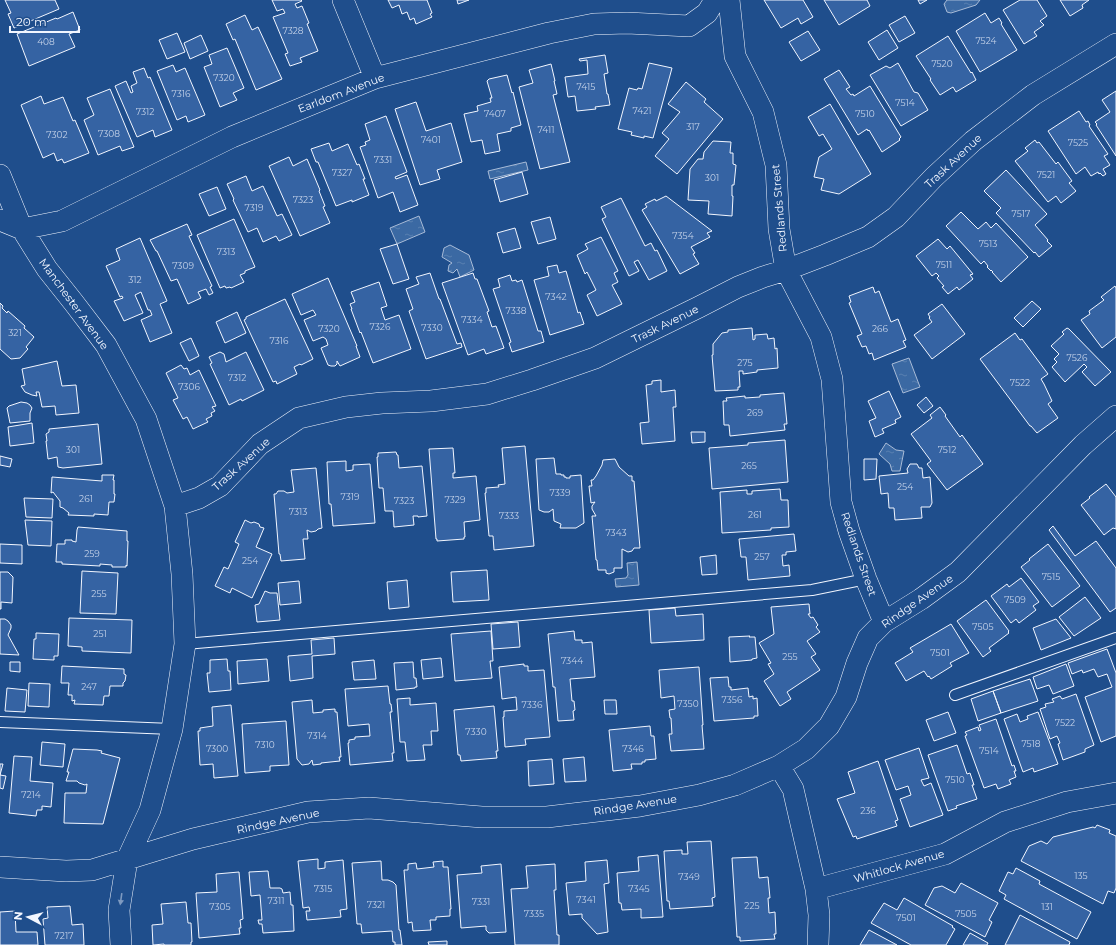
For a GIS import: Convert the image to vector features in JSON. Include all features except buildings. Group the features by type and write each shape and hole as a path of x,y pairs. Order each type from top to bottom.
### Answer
{"street":[{"path":"343,0 374,78"},
{"name":"Earldom Avenue","path":"22,229 62,221 232,137 374,78 549,33 594,24 627,23 689,26 707,13 715,0"},
{"name":"Redlands Street","path":"729,0 734,56 763,112 776,165 779,229 786,270 821,337 832,379 841,502 849,531 866,579 884,622"},
{"name":"Trask Avenue","path":"175,506 199,498 220,486 260,444 299,418 346,407 382,403 431,401 487,394 595,358 738,287 825,255 868,237 896,217 934,177 973,141 1032,95 1116,44"},
{"name":"Manchester Avenue","path":"0,175 22,229 47,269 106,346 146,418 175,506 182,574 185,644 172,729 150,810 126,860 119,910 121,945"},
{"path":"0,220 22,229"},
{"name":"Rindge Avenue","path":"0,867 66,871 92,870 193,839 308,812 369,808 482,817 547,817 640,806 699,795 735,785 779,766 806,749 830,726 846,697 857,664 868,638 884,622 921,599 958,572 1083,445 1116,416"},
{"path":"779,766 793,789 816,889 819,915 818,945"},
{"name":"Whitlock Avenue","path":"816,889 945,854 1005,822 1067,802 1116,793"}],"lane":[{"path":"185,644 812,590 866,579"},
{"path":"955,695 1116,638"},
{"path":"0,722 172,729"}],"water":[{"path":"947,0 980,0 976,5 951,13 947,12 944,4"},
{"path":"526,162 528,170 490,179 488,171"},
{"path":"419,216 425,232 397,244 390,228"},
{"path":"450,245 469,255 474,270 460,277 457,269 453,273 448,271 449,265 452,263 442,257 444,248"},
{"path":"909,358 920,387 903,393 892,364"},
{"path":"886,443 896,450 904,451 900,471 892,471 890,464 879,454"},
{"path":"637,562 639,585 616,587 615,579 626,578 628,575 627,563"}]}
